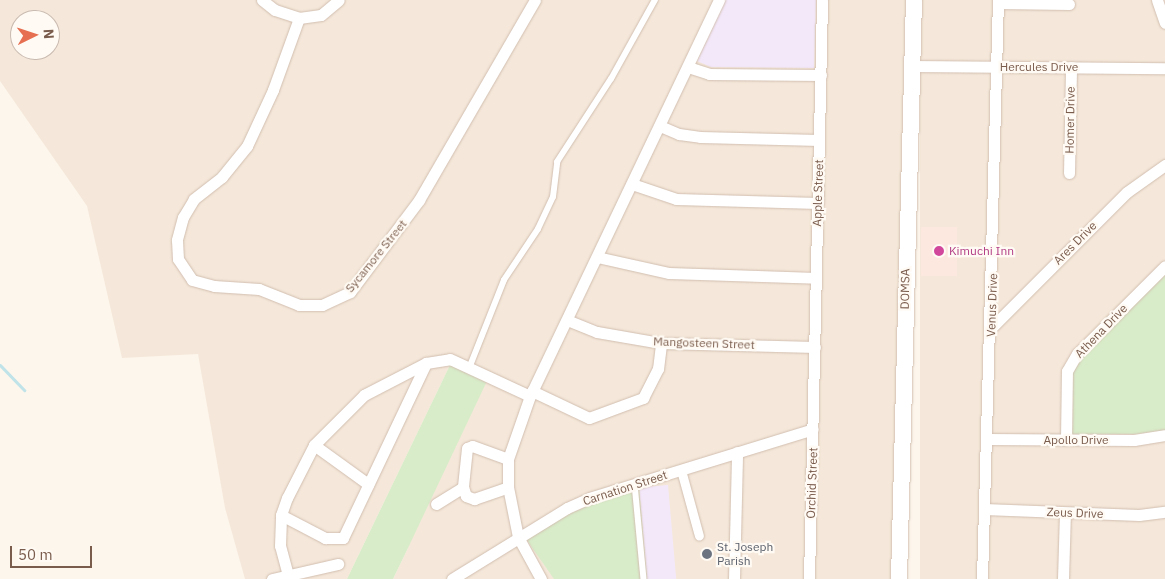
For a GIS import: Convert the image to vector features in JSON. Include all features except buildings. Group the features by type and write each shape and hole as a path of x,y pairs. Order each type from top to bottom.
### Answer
{"main road":[{"name":"DOMSA","path":"899,579 914,0"}],"street":[{"path":"262,0 275,10 299,18 321,15 339,0"},
{"name":"Sycamore Street","path":"299,18 274,90 246,146 222,177 194,199 183,217 177,240 178,259 192,280 214,286 259,289 299,305 322,305 350,292 419,200 508,52 535,0"},
{"path":"541,579 518,537 509,493 508,459 531,393 719,0"},
{"name":"Apple Street","path":"814,387 822,0"},
{"path":"1157,0 1165,23"},
{"path":"998,2 1069,4"},
{"name":"Venus Drive","path":"982,579 991,328 998,2"},
{"name":"Hercules Drive","path":"912,66 1165,68"},
{"path":"688,67 709,74 821,75"},
{"name":"Homer Drive","path":"1069,173 1070,67"},
{"path":"660,126 678,134 700,136 819,140"},
{"name":"Ares Drive","path":"991,328 1126,192 1165,165"},
{"path":"632,184 676,199 818,203"},
{"path":"597,257 669,273 816,278"},
{"name":"Athena Drive","path":"1066,440 1067,371 1077,354 1165,266"},
{"name":"Mangosteen Street","path":"567,320 597,332 661,343 815,346"},
{"path":"289,577 280,546 281,516 296,475 314,445 364,395 426,363 450,359 589,418 643,398 658,369 661,343"},
{"path":"281,516 325,538 343,538 426,363"},
{"name":"Orchid Street","path":"809,579 814,387"},
{"name":"Carnation Street","path":"452,579 567,508 635,484 813,429"},
{"name":"Apollo Drive","path":"987,439 1134,440 1165,435"},
{"path":"314,445 368,484"},
{"path":"508,459 472,446 466,448 463,487 466,496 474,499 509,493"},
{"path":"734,579 737,452"},
{"path":"681,470 699,536"},
{"path":"436,504 463,487"},
{"name":"Zeus Drive","path":"984,509 1139,515 1165,512"},
{"path":"1063,579 1065,513"},
{"path":"272,579 289,577 338,564"}],"lane":[{"path":"470,366 504,280 538,229 553,198 557,162 619,66 655,0"},
{"path":"635,484 644,579"}],"shaded area":[{"path":"0,0 907,0 891,579 393,579 408,548 450,365 347,579 245,579 225,508 198,354 122,358 87,206 0,81"},
{"path":"725,0 816,0 814,68 711,67 697,61"},
{"path":"920,0 1165,0 1165,579 920,579"},
{"name":"Kimuchi Inn","path":"921,227 957,227 957,276 921,276"},
{"path":"668,485 676,579 647,579 639,488"}],"green space":[{"path":"1165,275 1165,430 1136,434 1072,434 1073,373 1081,357"},
{"path":"450,365 487,381 408,548 393,579 347,579"},
{"path":"639,487 647,579 554,579 526,539 570,513"}],"waterway":[{"path":"0,365 24,390"}],"place":[{"name":"Kimuchi Inn","path":"939,251"},
{"name":"St. Joseph Parish","path":"707,554"}]}
